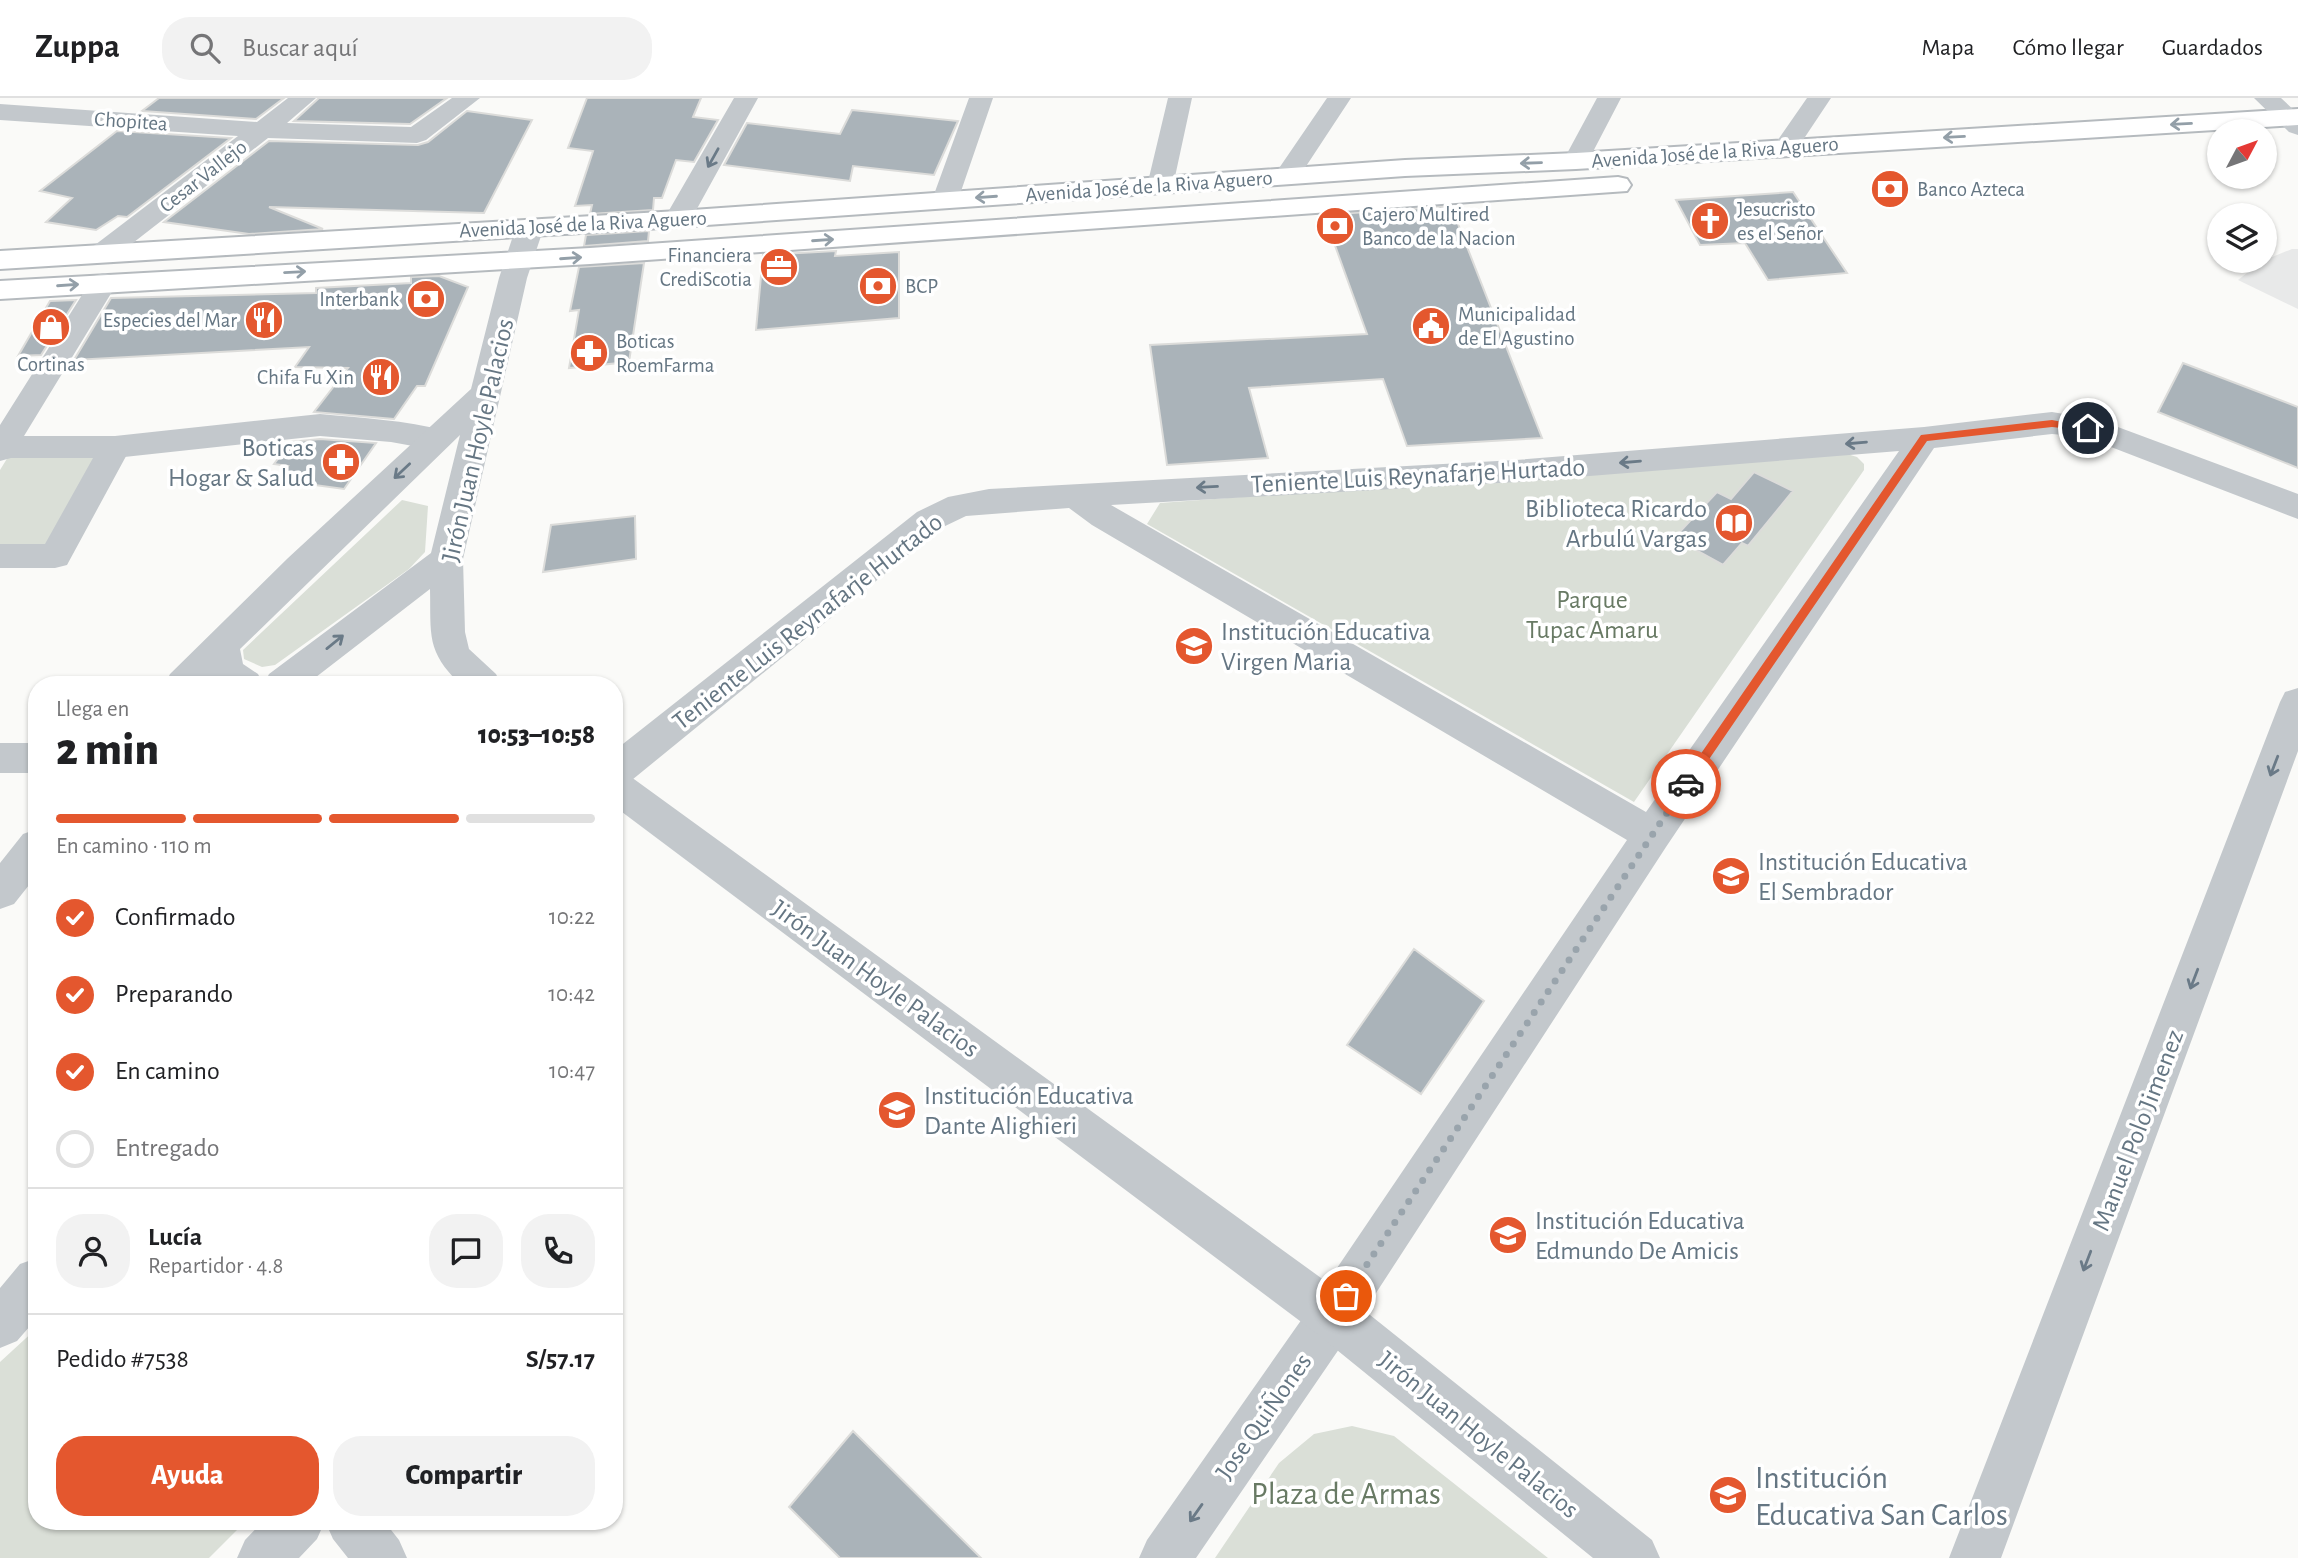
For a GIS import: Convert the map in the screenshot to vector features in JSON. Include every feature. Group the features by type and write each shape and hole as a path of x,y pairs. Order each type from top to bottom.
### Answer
{"main road":[{"name":"Avenida José de la Riva Aguero","path":"0,290 102,268 530,227 1786,147 2295,126"},
{"path":"2277,136 2295,126"},
{"name":"Avenida José de la Riva Aguero","path":"1737,177 2207,148"},
{"name":"Avenida José de la Riva Aguero","path":"0,260 102,268 519,261 1640,184"}],"street":[{"path":"52,116 80,98"},
{"name":"Cesar Vallejo","path":"102,268 262,130 304,98"},
{"name":"Chopitea","path":"0,112 262,130 416,135 468,98"},
{"path":"678,219 746,98"},
{"path":"945,200 981,98"},
{"path":"1160,186 1180,98"},
{"path":"1286,177 1339,98"},
{"path":"1576,162 1609,98"},
{"path":"1786,147 1819,98"},
{"path":"2266,98 2295,126"},
{"name":"Jirón Juan Hoyle Palacios","path":"475,676 453,655 448,632 446,559 519,261 530,227"},
{"path":"1,449 102,268"},
{"path":"191,676 300,567 488,391"},
{"name":"Teniente Luis Reynafarje Hurtado","path":"623,766 929,520 959,505 1072,494 1516,471 1924,438 2052,424 2088,428 2298,507"},
{"path":"1,449 115,447 320,425 391,430 435,439"},
{"name":"Jose QuiÑones","path":"1165,1558 1333,1316 1652,835 1924,438"},
{"path":"0,556 55,556 115,447"},
{"path":"1072,494 1104,517 1652,835"},
{"path":"292,676 446,559"},
{"path":"222,647 225,666 233,676"},
{"name":"Manuel Polo Jimenez","path":"1975,1558 2298,702"},
{"path":"0,758 28,758"},
{"name":"Jirón Juan Hoyle Palacios","path":"623,792 1333,1316 1634,1558"},
{"path":"0,892 28,857"},
{"path":"0,900 28,878"},
{"path":"0,1324 28,1291"},
{"path":"263,1558 290,1530"},
{"path":"358,1530 381,1558"}],"shaded area":[{"path":"2298,249 2298,309 2238,280 2247,273 2277,273 2277,255"}],"green space":[{"name":"Parque Tupac Amaru","path":"1844,453 1857,457 1864,464 1864,470 1634,802 1147,524 1160,503"},
{"path":"8,457 98,458 43,549 0,549 0,470"},
{"path":"402,500 428,506 425,552 409,569 275,665 262,667 244,659 243,650"},
{"path":"28,1336 28,1530 237,1530 209,1558 0,1558 0,1362"},
{"name":"Plaza de Armas","path":"1352,1426 1394,1436 1548,1558 1215,1558 1279,1463 1314,1434"}],"building":[{"path":"159,98 284,98 256,119 142,111"},
{"path":"319,98 447,98 410,124 294,121"},
{"path":"587,98 701,98 693,117 718,120 694,162 676,160 662,198 654,198 653,210 590,214 592,205 575,206 593,151 568,148"},
{"path":"852,110 958,121 934,175 853,166 850,181 724,165 747,123 840,134"},
{"path":"467,111 532,120 484,213 269,207 323,229 249,234 164,222 269,141 418,145 428,142"},
{"path":"117,131 231,138 127,217 118,216 96,230 46,222 72,198 40,191"},
{"path":"1793,192 1847,273 1768,280 1745,243 1700,245 1676,200"},
{"name":"Municipalidad de El Agustino","path":"1451,206 1542,438 1407,446 1383,379 1249,388 1268,458 1167,465 1150,345 1367,334 1324,215"},
{"path":"649,231 648,241 584,246 586,235"},
{"path":"836,251 835,256 899,252 899,318 756,330 763,255"},
{"path":"644,263 629,362 569,368 579,310 570,311 579,267"},
{"path":"439,276 468,287 425,386 417,386 394,419 314,412 348,368 295,367 309,347 74,360 111,298 316,293 316,288 411,283 411,277"},
{"name":"Cortinas","path":"76,300 41,355 18,356 50,301"},
{"path":"2183,363 2298,407 2298,468 2158,412"},
{"path":"320,439 376,443 344,489 278,480 288,466 274,464 291,442"},
{"name":"Biblioteca Ricardo Arbulú Vargas","path":"1754,472 1793,491 1748,546 1742,543 1723,565 1674,538 1717,492 1731,499"},
{"path":"635,516 636,559 543,572 551,525"},
{"path":"1414,949 1484,1001 1421,1094 1347,1045"},
{"path":"853,1431 981,1558 840,1558 789,1507"}],"way so far":[{"path":"1346,1296 1686,784"}],"place":[{"name":"Banco Azteca","path":"1890,189"},
{"name":"Jesucristo es el Señor","path":"1710,221"},
{"name":"Cajero Multired Banco de la Nacion","path":"1335,226"},
{"name":"Financiera CrediScotia","path":"779,267"},
{"name":"BCP","path":"878,286"},
{"name":"Interbank","path":"426,299"},
{"name":"Especies del Mar","path":"264,320"},
{"name":"Municipalidad de El Agustino","path":"1431,326"},
{"name":"Cortinas","path":"51,327"},
{"name":"Boticas RoemFarma","path":"589,353"},
{"name":"Chifa Fu Xin","path":"381,377"},
{"name":"Boticas Hogar & Salud","path":"341,462"},
{"name":"Biblioteca Ricardo Arbulú Vargas","path":"1734,523"},
{"name":"Institución Educativa Virgen Maria","path":"1194,646"},
{"name":"Institución Educativa El Sembrador","path":"1731,876"},
{"name":"Institución Educativa Dante Alighieri","path":"897,1110"},
{"name":"Institución Educativa Edmundo De Amicis","path":"1508,1235"},
{"name":"Institución Educativa San Carlos","path":"1728,1495"}],"route":[{"path":"1686,784 1924,438 2052,424 2088,428"}]}
